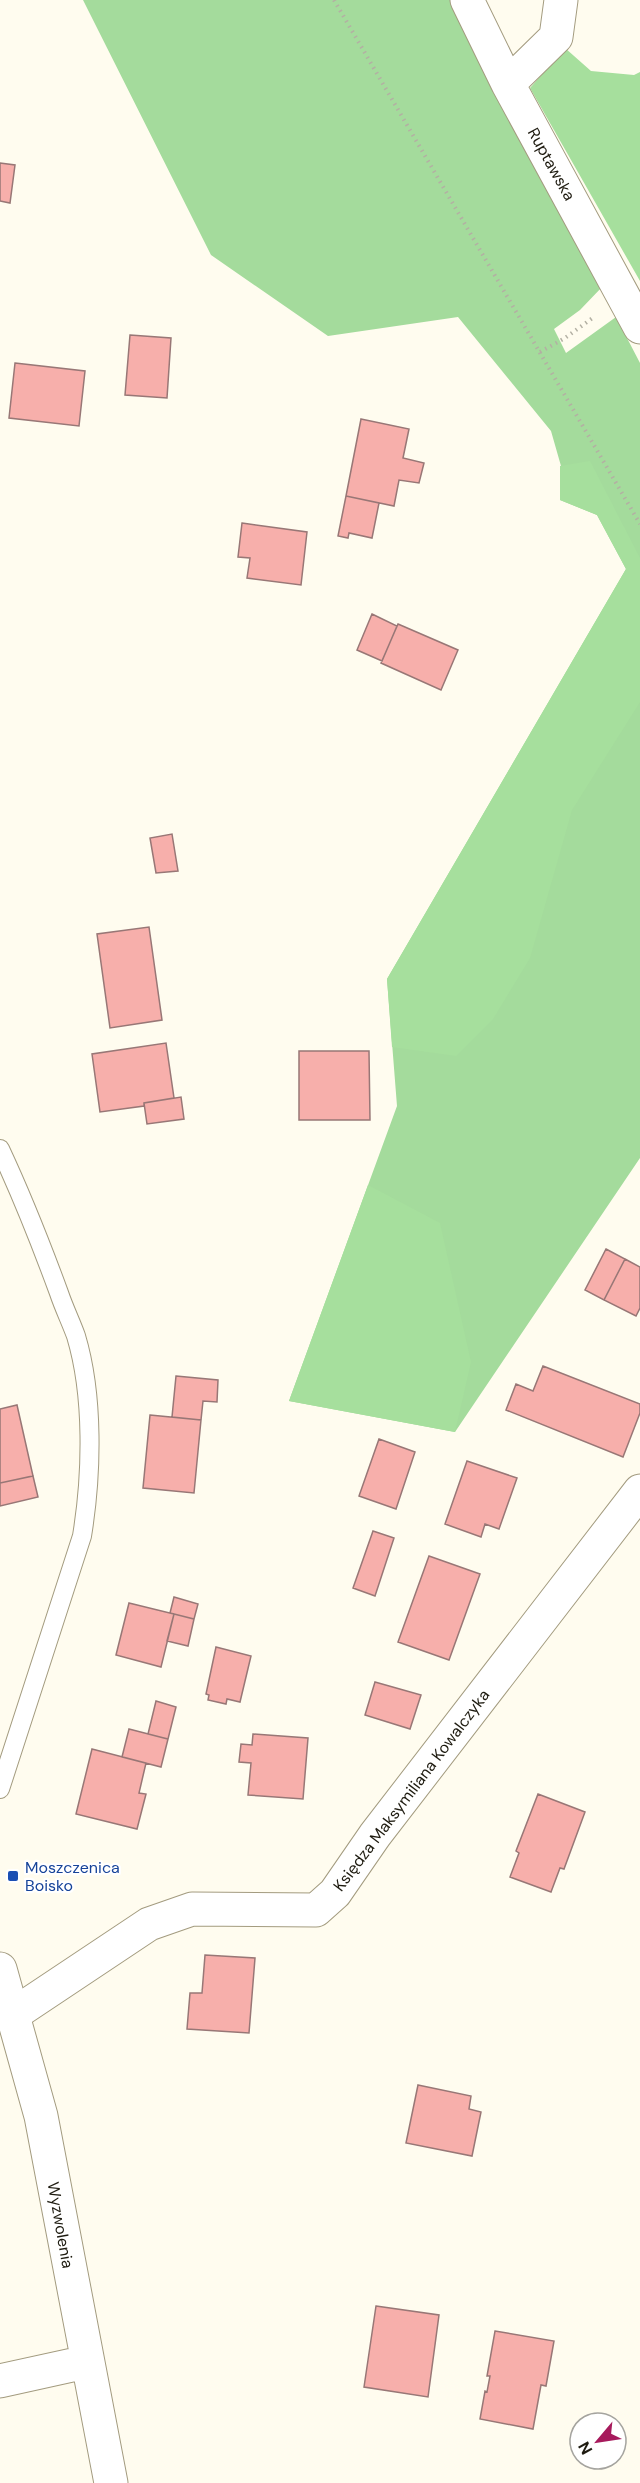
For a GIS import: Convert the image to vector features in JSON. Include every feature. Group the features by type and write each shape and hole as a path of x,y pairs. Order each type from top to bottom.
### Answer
{"street":[{"name":"Ruptawska","path":"467,0 508,84 640,327"},
{"path":"508,84 556,37 561,0"},
{"name":"Księdza Maksymiliana Kowalczyka","path":"14,2014 149,1924 192,1909 316,1910 335,1893 375,1835 640,1491"},
{"name":"Wyzwolenia","path":"0,1969 41,2116 86,2362 111,2483"},
{"path":"0,2381 86,2362"}],"lane":[{"path":"0,1149 23,1197 76,1336 84,1378 89,1433 87,1505 82,1536 0,1789"}],"path":[{"path":"334,0 640,524"},
{"path":"540,352 582,327 622,294"}],"green space":[{"path":"83,0 451,0 603,286 580,310 554,329 566,353 616,317 640,363 640,1158 455,1432 289,1401 397,1106 387,979 626,569 597,515 560,500 565,480 551,431 458,317 328,336 211,255"},
{"path":"565,48 591,71 634,75 640,72 640,281 530,88"},
{"path":"590,461 640,558 640,702 572,810 530,958 493,1019 456,1056 392,1047 387,979 626,569 597,515 560,500 560,466"},
{"path":"368,1185 440,1223 471,1362 455,1432 289,1401"}],"building":[{"path":"0,163 15,165 10,203 0,201"},
{"path":"130,335 171,338 167,398 125,395"},
{"path":"15,363 85,371 79,426 9,418"},
{"path":"361,419 409,429 403,458 424,463 419,483 399,480 394,506 346,496"},
{"path":"346,496 379,503 372,538 349,533 348,538 338,536"},
{"path":"242,523 307,532 301,585 247,578 250,558 238,557"},
{"path":"372,614 397,626 382,661 357,650"},
{"path":"398,624 458,650 441,690 381,663"},
{"path":"172,834 178,871 156,873 150,838"},
{"path":"149,927 162,1020 110,1028 97,934"},
{"path":"166,1043 174,1098 144,1103 144,1106 100,1112 92,1054"},
{"path":"299,1051 369,1051 370,1120 299,1120"},
{"path":"181,1097 184,1119 147,1124 144,1103"},
{"path":"606,1249 625,1259 604,1300 585,1290"},
{"path":"625,1259 640,1267 640,1308 636,1316 604,1300"},
{"path":"543,1366 640,1404 640,1413 623,1457 506,1410 516,1384 533,1391"},
{"path":"176,1376 218,1380 217,1402 203,1401 201,1420 172,1417"},
{"path":"17,1405 33,1476 0,1483 0,1409"},
{"path":"150,1415 201,1420 194,1493 143,1488"},
{"path":"379,1439 415,1452 396,1509 359,1496"},
{"path":"467,1461 517,1478 499,1529 485,1524 481,1537 445,1524"},
{"path":"33,1476 38,1497 0,1506 0,1483"},
{"path":"373,1531 394,1538 375,1596 353,1588"},
{"path":"429,1556 480,1574 449,1660 398,1642"},
{"path":"174,1597 198,1604 194,1619 170,1613"},
{"path":"129,1603 174,1614 161,1667 116,1655"},
{"path":"174,1614 194,1619 188,1646 167,1641"},
{"path":"216,1647 251,1656 240,1702 227,1699 226,1704 208,1700 209,1695 206,1694"},
{"path":"375,1682 421,1695 410,1729 365,1715"},
{"path":"156,1701 176,1707 168,1739 148,1734"},
{"path":"129,1729 168,1739 161,1767 122,1757"},
{"path":"253,1734 308,1738 303,1799 248,1795 251,1763 239,1762 241,1744 252,1745"},
{"path":"92,1749 146,1763 139,1793 146,1794 137,1829 76,1814"},
{"path":"538,1794 585,1812 564,1869 560,1868 551,1892 510,1877 519,1853 516,1851"},
{"path":"205,1955 255,1958 249,2033 187,2029 190,1993 202,1993"},
{"path":"418,2085 471,2096 469,2109 481,2112 472,2156 406,2143"},
{"path":"376,2306 439,2315 428,2397 364,2387"},
{"path":"495,2331 554,2341 546,2386 541,2385 533,2429 480,2419 490,2376 487,2376"}],"place":[{"name":"Moszczenica Boisko","path":"13,1876"}]}
